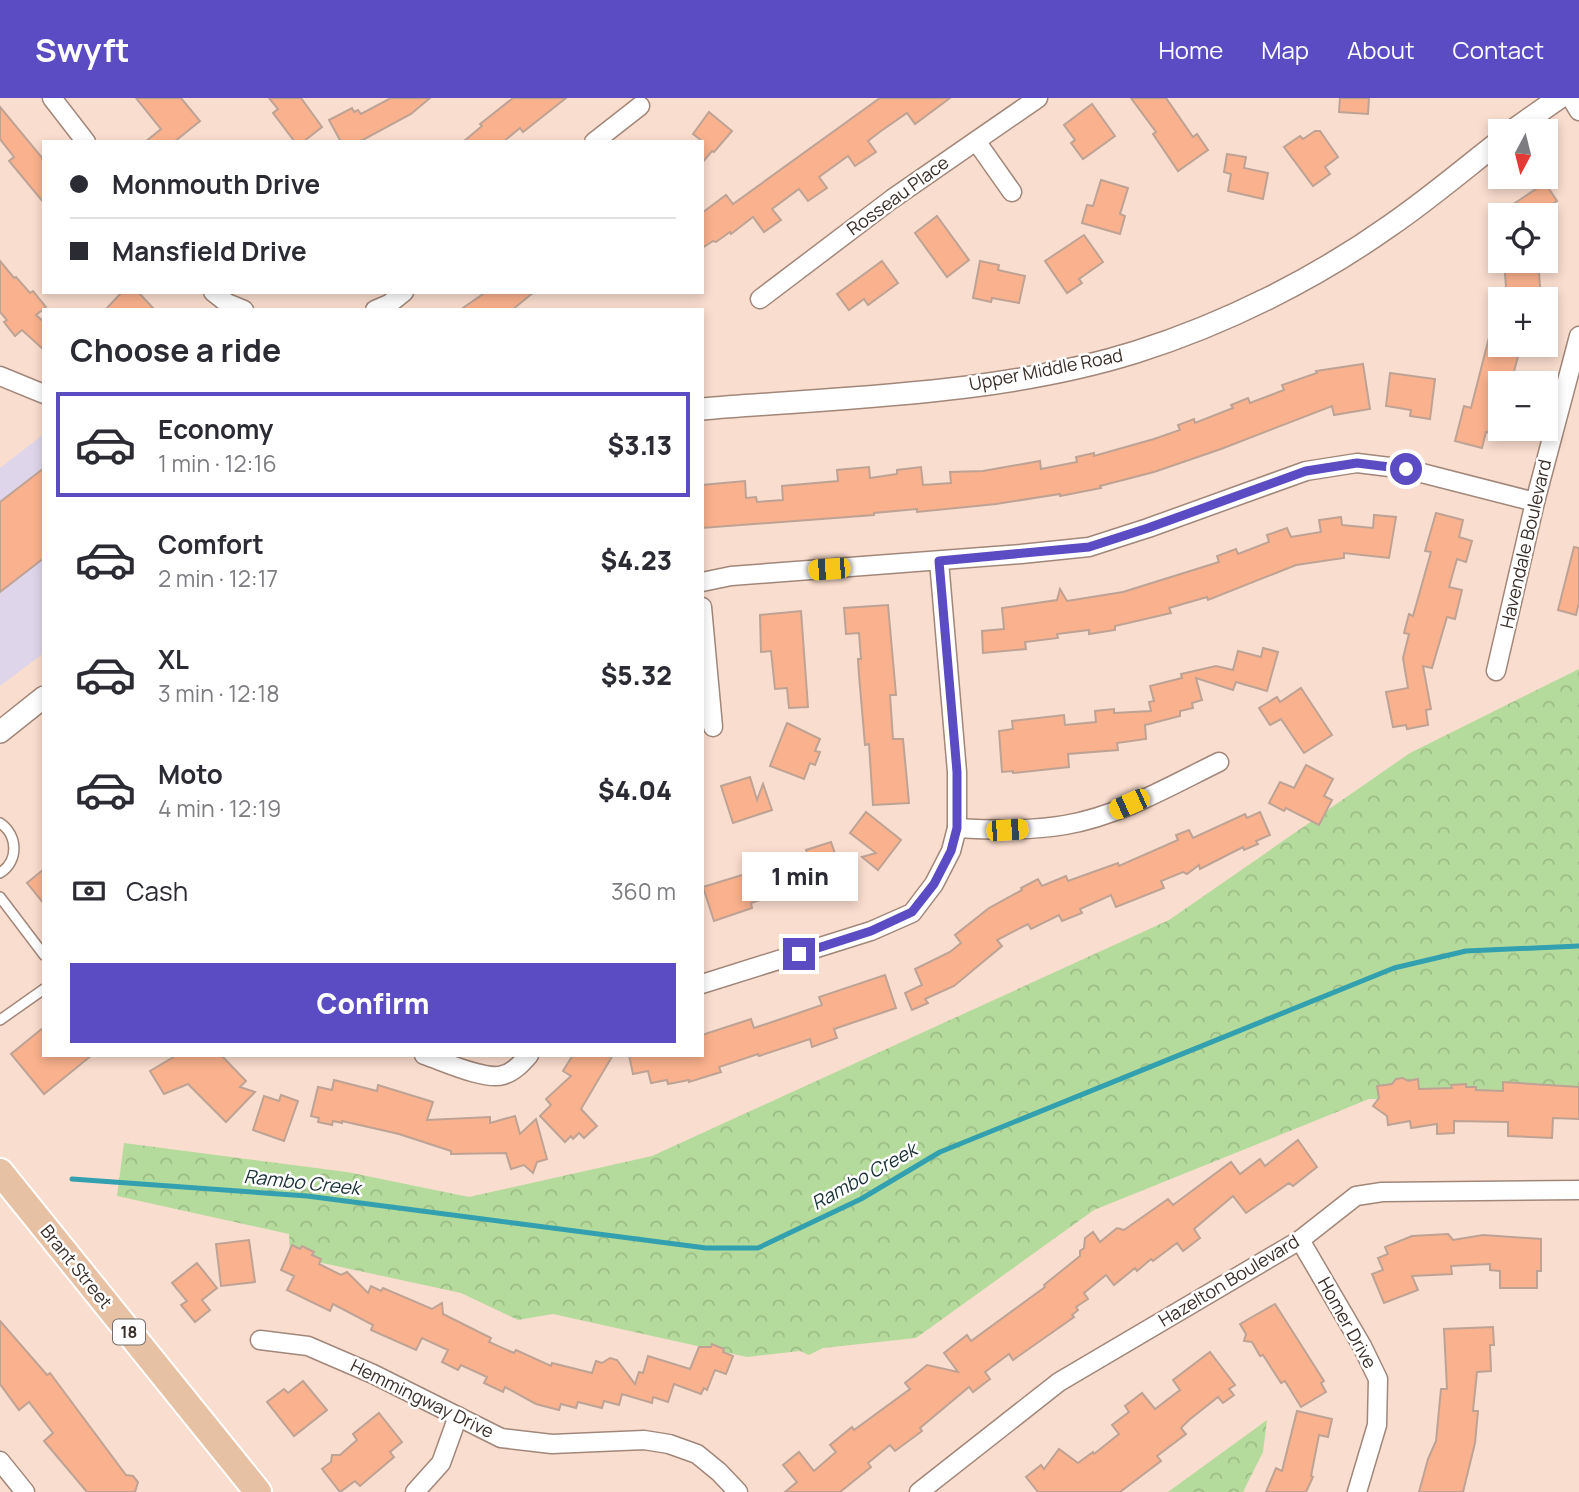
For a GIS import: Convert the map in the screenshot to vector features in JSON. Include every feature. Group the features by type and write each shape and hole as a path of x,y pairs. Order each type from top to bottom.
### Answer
{"main road":[{"name":"Brant Street","path":"0,1172 258,1492"}],"street":[{"path":"52,98 84,140"},
{"name":"Rosseau Place","path":"760,299 892,199 1038,98"},
{"path":"1529,119 1559,98"},
{"path":"1571,98 1579,111"},
{"path":"597,140 640,106"},
{"path":"976,141 1012,192"},
{"name":"Upper Middle Road","path":"704,409 949,389 1062,371 1136,352 1242,310 1315,272 1391,225 1488,150"},
{"path":"216,294 239,308"},
{"path":"380,308 402,294"},
{"name":"Havendale Boulevard","path":"1496,671 1535,502 1579,336"},
{"path":"0,376 42,393"},
{"path":"704,582 731,576 1089,547 1306,471 1357,463 1406,469 1535,502"},
{"path":"704,983 871,931 912,912 934,884 951,851 957,828 957,772 939,561"},
{"path":"704,629 713,727"},
{"path":"0,732 42,699"},
{"path":"957,828 1007,830 1067,825 1111,812 1219,762"},
{"path":"430,1057 480,1074 502,1076 518,1067 527,1057"},
{"name":"Hazelton Boulevard","path":"919,1492 1059,1382 1300,1240 1356,1196 1382,1192 1579,1190"},
{"name":"Homer Drive","path":"1300,1240 1362,1346 1378,1379 1377,1424 1357,1492"},
{"name":"Hemmingway Drive","path":"260,1339 308,1346 373,1374 501,1438 552,1444 643,1440 669,1444 697,1454 738,1492"},
{"path":"415,1492 441,1463 458,1416"},
{"path":"3,1472 25,1492"}],"lane":[{"path":"0,823 9,831 14,841 14,851 12,861 0,873"},
{"path":"0,897 42,952"},
{"path":"0,1020 42,990"}],"shaded area":[{"path":"42,436 42,654 0,686 0,468"}],"green space":[{"path":"1579,669 1579,1100 1369,1099 1094,1210 916,1338 823,1348 809,1355 800,1351 747,1357 553,1314 518,1320 461,1293 290,1256 289,1234 117,1196 124,1143 347,1172 469,1197 652,1156 1169,920 1410,753"},
{"path":"1267,1420 1263,1452 1243,1492 1168,1492"}],"building":[{"path":"136,98 181,98 200,121 176,140 147,140 161,129"},
{"path":"269,98 301,98 322,127 306,140 293,140 273,113 278,109"},
{"path":"391,98 430,98 411,114 363,140 340,140 329,120 352,108 354,112 358,110 361,114"},
{"path":"513,98 566,98 523,132 520,128 505,140 465,140 482,126 480,124"},
{"path":"880,98 950,98 915,124 907,113 881,131 868,141 876,152 855,166 848,156 819,177 827,188 808,201 799,189 772,209 781,220 764,232 753,217 731,234 730,232 704,247 704,212 726,195 733,204"},
{"path":"1131,98 1166,98 1193,137 1197,134 1208,150 1178,171 1153,134 1156,132"},
{"path":"1340,98 1369,98 1368,114 1339,112"},
{"path":"1092,104 1115,136 1083,159 1071,143 1075,140 1064,125"},
{"path":"0,107 42,158 42,201 9,161 14,157 0,139"},
{"path":"709,112 732,131 704,161 704,140 693,134"},
{"path":"1315,131 1320,131 1338,157 1325,167 1330,174 1313,186 1284,147 1300,136 1303,139"},
{"path":"1227,154 1246,157 1244,168 1268,173 1263,199 1228,191 1231,174 1224,172"},
{"path":"1101,180 1128,188 1120,214 1125,216 1120,234 1082,223 1087,205 1093,206"},
{"path":"1536,189 1549,189 1557,201 1554,203 1515,203"},
{"path":"937,216 969,260 947,277 915,233"},
{"path":"1084,235 1103,262 1079,279 1082,283 1067,293 1045,261"},
{"path":"0,261 30,293 33,291 46,307 36,315 42,320 42,348 22,330 15,336 0,312"},
{"path":"882,261 898,283 868,305 864,299 849,310 837,294"},
{"path":"980,261 999,265 998,270 1025,276 1019,303 973,298"},
{"path":"1505,273 1539,273 1540,287 1506,287"},
{"path":"120,294 140,294 153,308 107,308"},
{"path":"483,294 532,294 514,308 463,308"},
{"path":"1488,341 1488,357 1518,357 1514,371 1488,371 1488,432 1482,448 1455,441 1464,406 1471,408"},
{"path":"1363,364 1370,409 1334,415 1332,406 1154,472 1100,486 1101,488 1060,496 917,512 917,509 874,515 704,528 704,485 745,481 746,498 756,497 757,502 783,500 782,486 838,481 837,470 869,467 870,478 897,474 897,470 921,467 923,485 951,483 950,472 983,471 1040,461 1041,469 1077,462 1076,457 1094,453 1094,456 1180,430 1178,425 1194,419 1195,423 1233,408 1231,405 1248,398 1250,403 1284,390 1282,385 1317,373 1316,371"},
{"path":"1390,373 1435,379 1430,419 1410,416 1411,410 1386,406"},
{"path":"42,470 42,560 0,592 0,502"},
{"path":"1436,513 1463,520 1459,537 1472,541 1466,562 1457,559 1449,587 1462,590 1455,619 1447,617 1432,668 1423,666 1431,709 1426,710 1428,725 1407,729 1406,725 1393,727 1386,692 1408,688 1403,658 1409,634 1404,633 1409,614 1413,616 1431,552 1425,551"},
{"path":"1374,515 1396,517 1389,558 1344,553 1344,558 1296,565 1208,600 1207,597 1169,608 1171,613 1115,626 1115,630 1089,634 1089,630 1057,634 1058,638 1025,642 1026,649 983,653 982,631 1004,629 1002,608 1057,600 1060,589 1067,601 1123,592 1219,562 1217,556 1236,549 1238,554 1269,542 1267,535 1287,528 1291,537 1321,532 1319,520 1341,517 1342,525 1373,528"},
{"path":"1574,547 1579,548 1579,603 1576,615 1558,610"},
{"path":"888,605 896,695 890,695 893,739 903,739 909,803 873,805 869,744 865,745 859,675 859,633 846,634 844,608"},
{"path":"801,611 808,707 789,708 787,688 775,689 771,651 761,652 760,615"},
{"path":"1263,648 1278,652 1267,691 1236,682 1233,690 1196,678 1202,700 1192,703 1193,708 1180,711 1180,716 1145,725 1146,739 1117,743 1118,750 1068,754 1069,767 1002,772 999,731 1013,729 1012,721 1064,715 1065,725 1096,722 1095,711 1151,711 1149,702 1154,701 1150,686 1182,678 1181,674 1216,666 1233,670 1238,651 1261,657"},
{"path":"1301,688 1332,735 1304,753 1281,719 1270,725 1259,708 1277,697 1280,702"},
{"path":"787,723 820,739 815,751 820,752 815,765 810,763 804,779 770,766"},
{"path":"1306,765 1333,779 1324,796 1332,800 1319,825 1286,808 1284,811 1269,803 1280,782 1294,788"},
{"path":"750,777 757,800 763,784 772,810 733,823 721,786"},
{"path":"866,812 901,840 878,870 862,857 876,853 850,833"},
{"path":"1260,812 1270,835 1256,841 1258,844 1244,850 1243,847 1200,869 1199,865 1187,874 1183,872 1161,881 1164,888 1116,907 1111,895 1080,909 1082,913 1062,921 1059,915 1031,929 1028,924 997,940 1002,946 954,986 925,999 928,1003 912,1010 905,993 922,985 915,969 950,952 961,943 955,935 989,908 1022,890 1021,888 1038,879 1042,886 1066,876 1068,881 1118,863 1119,866 1178,840 1176,835 1189,830 1193,838 1245,814 1247,818"},
{"path":"831,842 839,865 850,861 855,880 793,899 791,890 751,903 752,908 714,921 704,887 808,855 806,850"},
{"path":"42,871 42,902 27,883"},
{"path":"885,975 896,1008 834,1029 837,1038 812,1047 810,1039 719,1067 721,1072 689,1082 668,1084 667,1080 651,1083 648,1071 633,1074 629,1057 704,1057 704,1034 751,1019 754,1028 822,1005 819,997"},
{"path":"42,1029 42,1057 90,1057 44,1094 11,1054"},
{"path":"174,1057 223,1057 246,1081 240,1087 255,1092 226,1122 188,1084 164,1094 150,1071"},
{"path":"572,1057 612,1057 581,1109 597,1126 584,1138 579,1133 565,1142 540,1116 551,1105 546,1099 571,1076 563,1071"},
{"path":"1403,1078 1408,1081 1418,1079 1419,1089 1452,1088 1451,1085 1466,1084 1466,1087 1476,1087 1476,1090 1503,1091 1503,1082 1579,1087 1579,1119 1553,1118 1552,1138 1508,1136 1508,1122 1454,1121 1454,1133 1437,1134 1437,1124 1411,1128 1410,1121 1388,1125 1387,1116 1373,1106 1379,1098 1377,1086 1392,1084 1396,1079"},
{"path":"334,1080 377,1091 378,1085 433,1102 427,1120 490,1117 490,1123 515,1116 520,1134 536,1119 547,1159 537,1162 533,1173 524,1165 511,1169 506,1153 451,1154 451,1151 399,1134 342,1121 333,1121 332,1125 318,1122 319,1118 311,1116 318,1087 332,1090"},
{"path":"281,1095 298,1101 284,1141 253,1130 264,1096 279,1101"},
{"path":"1298,1140 1317,1167 1293,1186 1289,1183 1246,1213 1233,1196 1194,1229 1200,1238 1183,1251 1177,1243 1137,1271 1135,1268 1114,1285 1106,1275 1084,1293 1088,1299 1076,1307 1078,1310 1072,1315 1074,1317 1013,1360 1009,1354 985,1372 990,1379 973,1392 969,1387 920,1428 922,1431 895,1451 890,1445 868,1463 871,1467 840,1492 785,1492 797,1482 783,1465 799,1452 814,1471 836,1452 830,1445 852,1427 854,1430 910,1389 905,1383 927,1365 958,1372 944,1353 967,1335 971,1341 1045,1287 1044,1285 1080,1256 1085,1238 1093,1232 1100,1242 1117,1228 1124,1230 1168,1199 1173,1205 1231,1162 1240,1174 1260,1159 1265,1166"},
{"path":"1448,1234 1453,1240 1483,1235 1541,1239 1541,1271 1537,1271 1537,1288 1500,1288 1500,1271 1490,1270 1490,1264 1451,1266 1452,1274 1412,1276 1418,1290 1384,1303 1372,1274 1383,1270 1378,1258 1388,1254 1385,1247 1412,1236"},
{"path":"249,1240 255,1282 221,1286 216,1244"},
{"path":"292,1245 314,1252 312,1255 321,1259 319,1264 341,1275 347,1272 368,1293 371,1286 381,1291 383,1288 432,1309 442,1303 443,1314 491,1338 489,1342 514,1353 516,1350 551,1366 552,1363 592,1373 596,1361 602,1363 610,1358 617,1360 635,1384 639,1372 643,1373 648,1356 690,1369 699,1347 711,1347 712,1344 733,1356 726,1374 715,1370 707,1390 704,1388 701,1394 674,1384 668,1402 653,1397 652,1403 622,1394 619,1405 604,1401 602,1408 578,1402 576,1408 561,1404 559,1410 536,1404 505,1387 503,1392 484,1383 487,1377 461,1365 458,1370 442,1362 448,1350 422,1338 416,1350 371,1330 373,1325 333,1304 330,1311 287,1290 294,1276 281,1270"},
{"path":"197,1263 217,1288 202,1300 210,1310 195,1322 181,1305 187,1301 172,1283"},
{"path":"1275,1304 1324,1381 1321,1383 1326,1392 1301,1407 1285,1381 1281,1383 1252,1342 1244,1341 1246,1334 1240,1324"},
{"path":"0,1321 47,1375 50,1373 126,1475 133,1476 138,1482 135,1492 87,1492 44,1441 53,1433 29,1402 19,1410 0,1384"},
{"path":"1493,1327 1494,1345 1490,1345 1491,1371 1477,1372 1473,1411 1478,1411 1475,1443 1463,1492 1419,1492 1436,1441 1441,1389 1447,1389 1444,1329"},
{"path":"1210,1352 1235,1385 1229,1389 1234,1395 1223,1403 1218,1397 1189,1420 1181,1428 1186,1434 1157,1456 1161,1461 1120,1492 1038,1492 1026,1477 1041,1465 1044,1469 1059,1449 1078,1463 1093,1452 1094,1454 1119,1434 1112,1425 1129,1412 1125,1406 1142,1393 1155,1409 1180,1390 1173,1380"},
{"path":"303,1381 327,1410 294,1436 267,1402 284,1389 288,1393"},
{"path":"1297,1411 1332,1419 1328,1437 1319,1435 1311,1476 1313,1477 1306,1492 1266,1492 1276,1468 1282,1471"},
{"path":"379,1413 402,1442 390,1452 394,1457 360,1486 355,1481 340,1492 322,1469 331,1462 332,1455 340,1455 357,1440 353,1434"}],"waterway":[{"name":"Rambo Creek","path":"72,1179 307,1196 706,1248 758,1248 861,1199 940,1152 1394,968 1466,951 1579,946"}],"route":[{"path":"799,954 871,931 912,912 934,884 951,851 957,828 957,772 939,561 1089,547 1306,471 1357,463 1406,469"}]}
